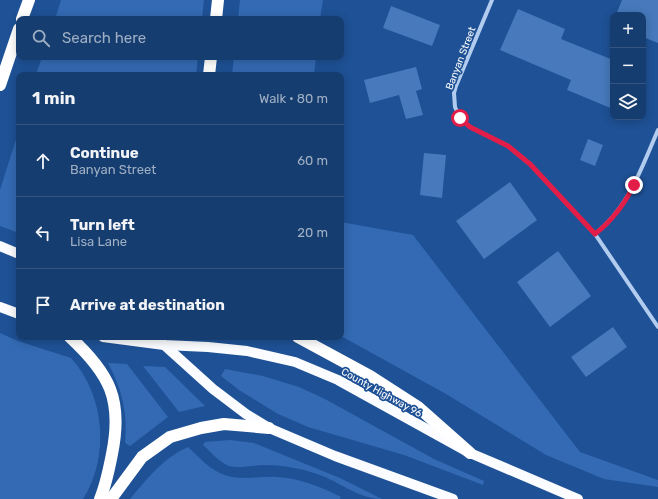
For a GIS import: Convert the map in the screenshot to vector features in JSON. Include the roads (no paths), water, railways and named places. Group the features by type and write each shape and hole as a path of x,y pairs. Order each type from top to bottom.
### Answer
{"highway":[{"path":"23,16 29,0"},
{"path":"216,16 218,0"},
{"path":"0,85 16,38"},
{"path":"209,72 211,60"},
{"path":"73,340 85,351 105,378 115,405 117,422 115,441 104,490 100,499"},
{"path":"304,340 370,376 418,407 470,453"},
{"path":"111,499 142,457 170,437 201,428 224,424 269,428"}],"main road":[{"path":"0,246 16,253"},
{"path":"4,309 16,313"},
{"name":"County Highway 96","path":"126,340 164,345 208,347 246,351 295,362 338,380 398,415 470,453 578,499"},
{"path":"158,340 213,389 246,414 269,428 335,456 452,499"}],"street":[{"name":"Banyan Street","path":"492,0 454,93 455,107 460,118 470,127 508,146 530,164 595,234 658,327"},
{"path":"595,234 610,222 625,203 658,130"}]}
